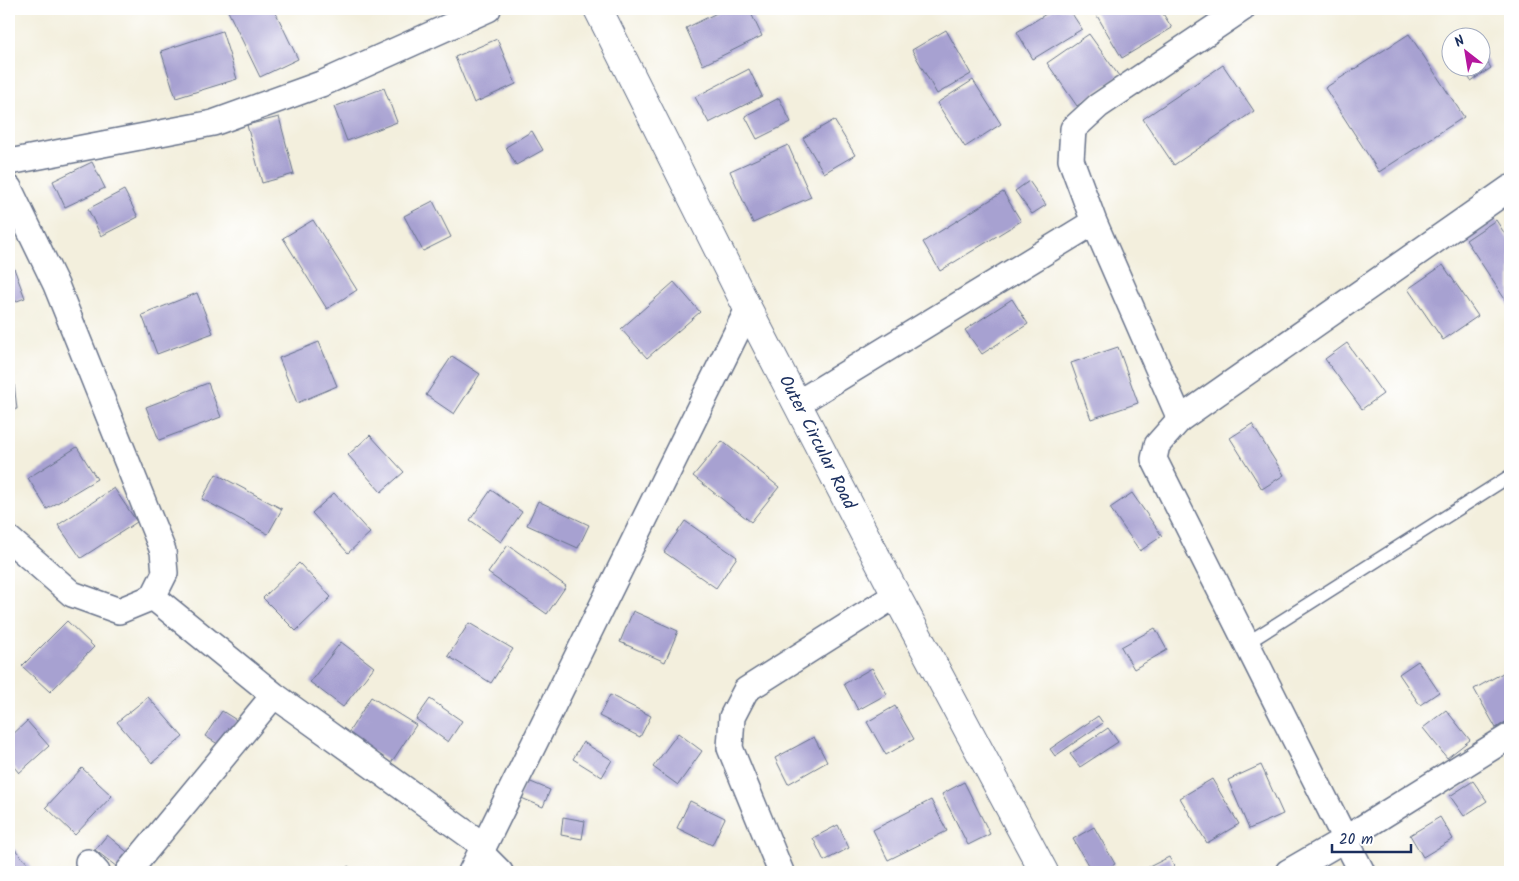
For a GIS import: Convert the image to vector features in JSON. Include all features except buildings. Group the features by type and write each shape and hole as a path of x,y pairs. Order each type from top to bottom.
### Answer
{"street":[{"path":"9,162 213,123 321,84 488,9"},
{"name":"Outer Circular Road","path":"598,9 748,308 896,595 1044,872"},
{"path":"1180,419 1094,222 1071,160 1073,129 1098,106 1242,9"},
{"path":"9,188 56,285 163,551 165,572 153,597 119,611 72,594 9,539"},
{"path":"1362,872 1154,459 1157,445 1180,419 1510,188"},
{"path":"798,403 1094,222"},
{"path":"479,857 748,308"},
{"path":"781,872 730,748 732,717 746,690 896,595"},
{"path":"153,597 274,695 500,872"},
{"path":"128,872 274,695"},
{"path":"1288,872 1345,839 1510,736"}],"lane":[{"path":"1247,643 1510,476"}]}
